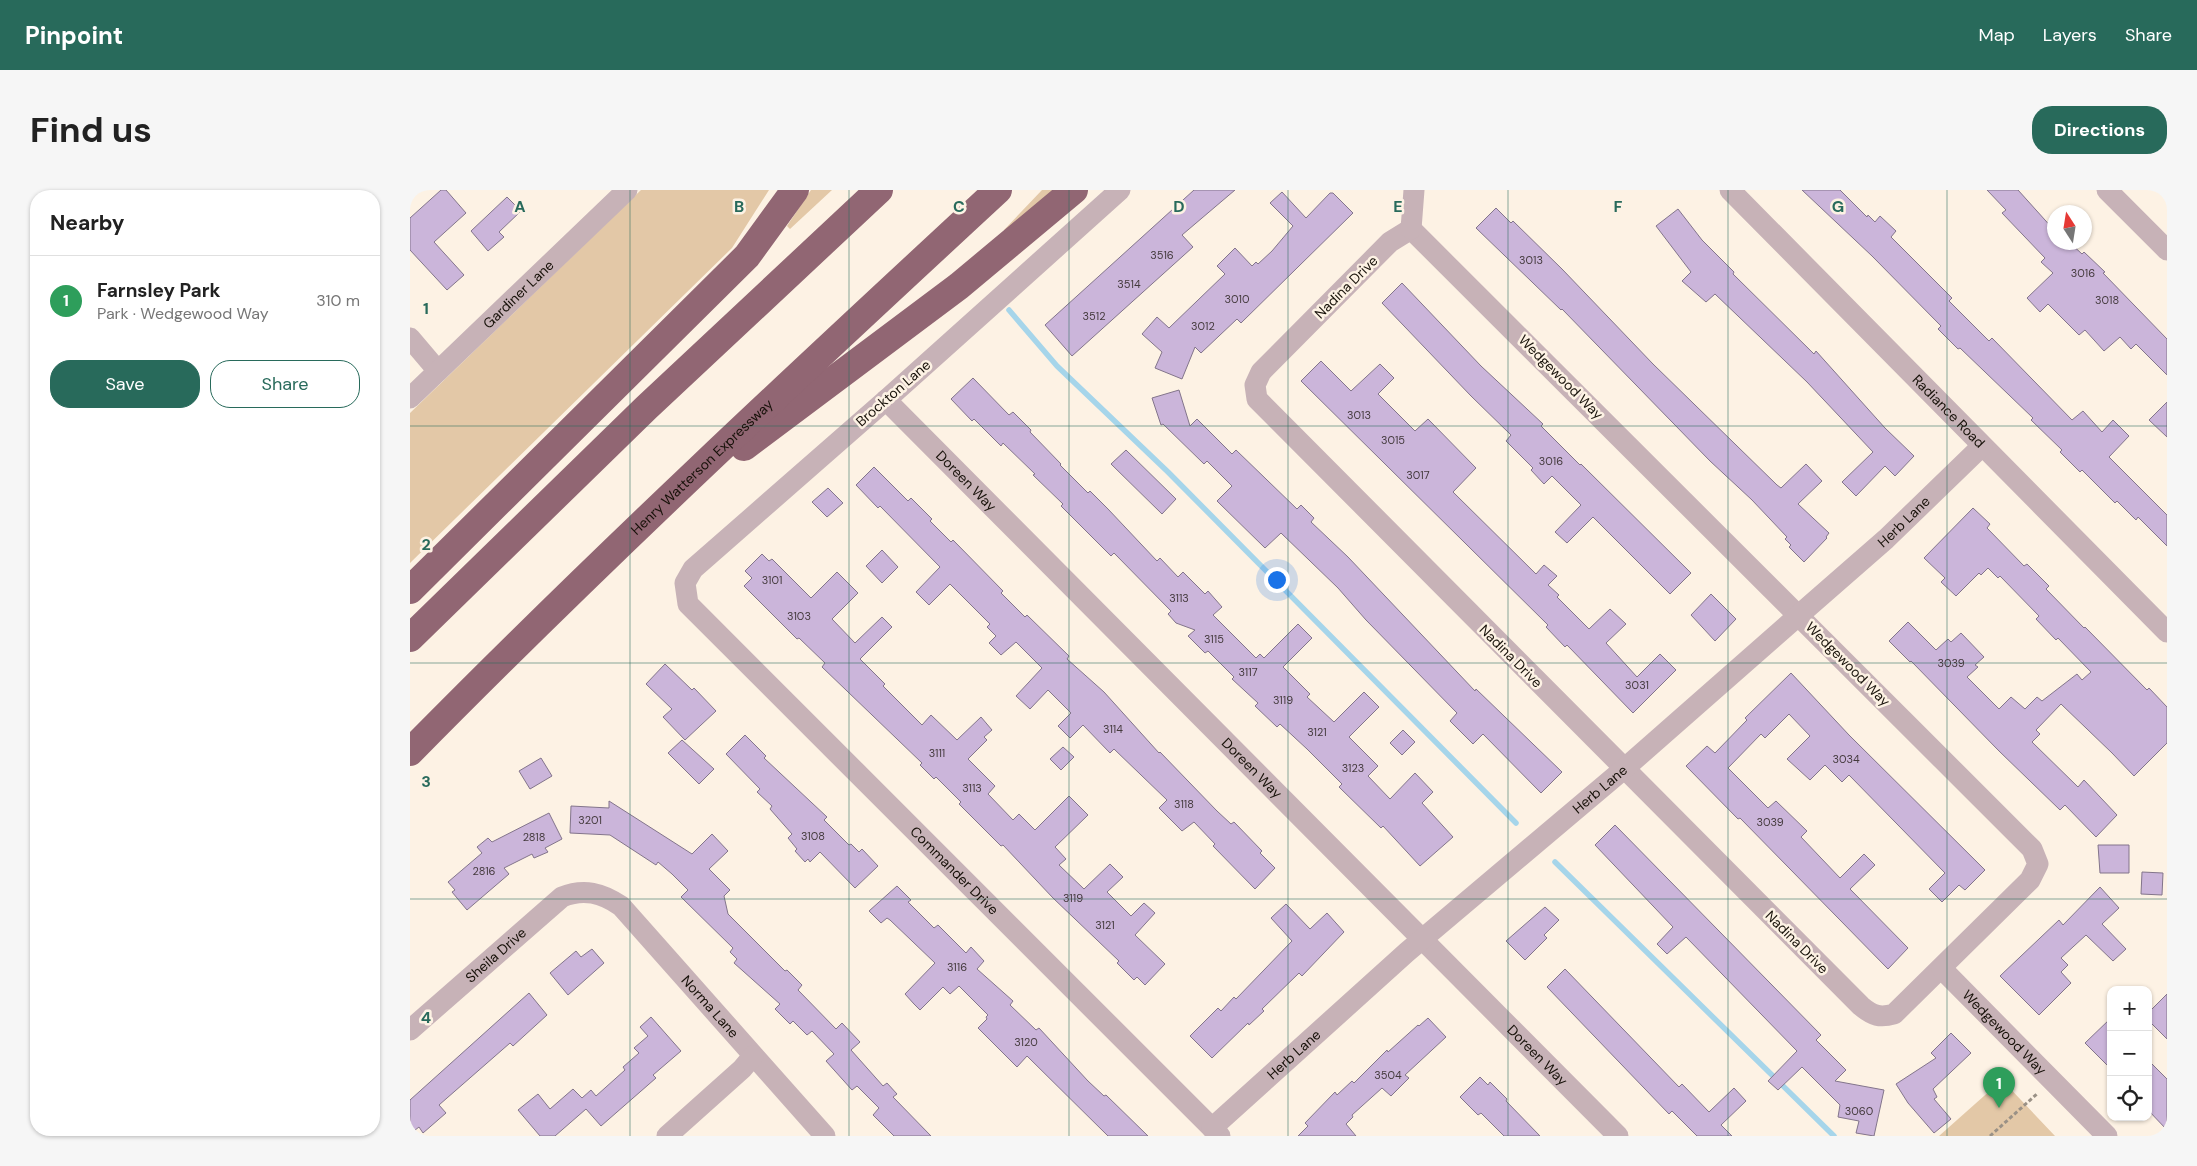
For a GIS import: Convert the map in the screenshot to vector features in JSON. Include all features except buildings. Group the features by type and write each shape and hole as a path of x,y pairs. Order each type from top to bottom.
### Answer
{"highway":[{"path":"410,590 747,256 795,190"},
{"path":"410,638 646,408 878,190"},
{"name":"Henry Watterson Expressway","path":"410,752 503,657 639,526 998,190"},
{"path":"639,526 959,286 1074,190"}],"street":[{"name":"Gardiner Lane","path":"410,398 627,190"},
{"name":"Brockton Lane","path":"688,604 685,583 693,569 886,400 1120,190"},
{"path":"1411,229 1414,190"},
{"name":"Radiance Road","path":"1730,190 2167,632"},
{"path":"2107,190 2167,250"},
{"name":"Wedgewood Way","path":"1411,229 2032,849 2038,864 2030,880 1942,969 2107,1136"},
{"name":"Nadina Drive","path":"1411,229 1390,242 1260,372 1255,385 1257,399 1870,1014 1883,1017 1894,1014 1942,969"},
{"path":"410,338 438,370"},
{"name":"Doreen Way","path":"886,400 1618,1136"},
{"name":"Herb Lane","path":"1216,1132 1423,939 1625,768 1799,616 1886,539 1982,446"},
{"name":"Commander Drive","path":"688,604 1216,1132"},
{"name":"Sheila Drive","path":"410,1030 562,897 574,892 586,892"},
{"name":"Norma Lane","path":"586,892 596,893 621,906 825,1136"},
{"path":"666,1136 742,1069 753,1056"}],"path":[{"path":"1990,1136 2052,1081"}],"shaded area":[{"path":"641,190 769,190 732,248 410,563 410,413"},
{"path":"811,190 832,190 790,229 787,226"},
{"path":"1042,190 1057,190 1006,232 1004,230"},
{"path":"2002,1080 2055,1136 1939,1136"}],"waterway":[{"path":"1009,310 1057,366 1168,472 1516,823"},
{"path":"1555,862 1834,1136"}],"place":[{"name":"Farnsley Park","path":"1999,1108"}]}
